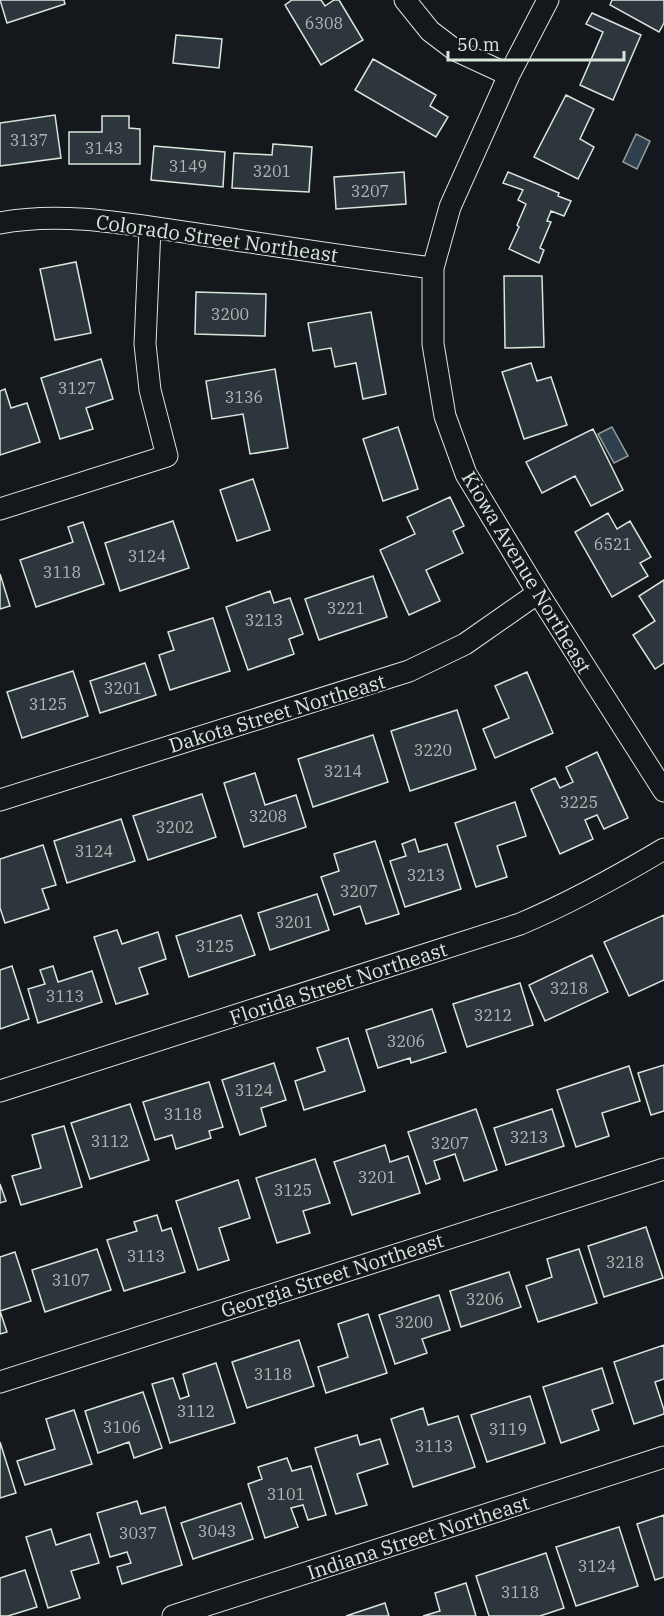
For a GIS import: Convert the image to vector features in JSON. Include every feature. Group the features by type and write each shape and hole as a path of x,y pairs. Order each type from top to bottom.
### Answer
{"street":[{"path":"405,0 430,30 454,50 509,75"},
{"name":"Kiowa Avenue Northeast","path":"548,0 509,75 450,207 433,268 434,344 445,416 465,474 664,791"},
{"name":"Colorado Street Northeast","path":"0,223 19,219 81,219 433,268"},
{"path":"0,509 167,456 150,390 145,344 150,228"},
{"name":"Dakota Street Northeast","path":"0,800 409,671 465,644 538,593"},
{"name":"Florida Street Northeast","path":"0,1091 520,924 562,906 664,849"},
{"name":"Georgia Street Northeast","path":"0,1382 664,1169"},
{"name":"Indiana Street Northeast","path":"173,1616 664,1457"}],"water":[{"path":"636,134 650,141 637,169 623,162"},
{"path":"612,427 628,456 614,463 598,434"}],"building":[{"path":"0,0 64,0 65,4 7,23"},
{"path":"292,0 321,0 325,6 334,0 339,0 363,40 321,65 285,5"},
{"path":"612,0 664,0 664,23 659,32 610,5"},
{"path":"592,13 641,35 613,100 580,85 603,32 586,24"},
{"path":"176,35 222,39 219,68 173,63"},
{"path":"373,59 436,95 430,106 448,117 436,137 355,90"},
{"path":"566,95 594,109 580,139 594,147 578,179 534,157"},
{"path":"55,115 61,158 0,166 0,123"},
{"path":"102,116 129,116 129,128 140,129 140,164 69,164 69,132 102,132"},
{"path":"273,144 312,147 309,192 232,188 234,153 272,155"},
{"path":"154,146 225,152 223,187 151,180"},
{"path":"404,172 406,204 336,209 334,177"},
{"path":"508,172 559,193 558,196 571,201 564,216 551,211 547,221 551,222 540,248 544,250 539,263 509,249 526,204 518,200 523,190 503,183"},
{"path":"76,262 91,333 55,340 40,269"},
{"path":"504,276 542,276 544,347 505,348"},
{"path":"196,292 266,294 265,336 195,334"},
{"path":"371,312 386,394 363,399 356,363 335,367 331,348 313,351 308,323"},
{"path":"101,359 113,399 86,408 93,429 60,439 41,378"},
{"path":"531,363 537,381 551,377 567,425 524,439 502,372"},
{"path":"275,369 288,448 250,454 243,414 212,419 206,381"},
{"path":"5,389 11,408 27,403 40,442 0,455 0,391"},
{"path":"398,427 418,489 383,501 363,439"},
{"path":"593,429 623,490 591,506 575,476 542,493 526,462"},
{"path":"253,479 270,530 237,541 220,490"},
{"path":"450,497 464,526 453,531 463,553 426,570 440,601 409,615 380,550 415,534 407,517"},
{"path":"608,513 617,529 630,521 651,557 640,563 648,576 612,597 575,532"},
{"path":"173,521 189,568 120,591 105,543"},
{"path":"83,522 104,584 36,607 20,560 73,542 68,527"},
{"path":"0,574 10,606 0,609"},
{"path":"373,576 387,617 319,640 305,599"},
{"path":"664,580 664,663 655,669 633,635 655,621 639,596"},
{"path":"270,591 274,603 290,598 303,634 289,639 294,654 248,670 226,607"},
{"path":"213,618 230,671 170,690 159,655 174,650 168,632"},
{"path":"145,663 156,695 100,713 90,681"},
{"path":"73,671 88,716 22,738 7,692"},
{"path":"527,672 553,733 495,758 483,729 509,718 495,686"},
{"path":"457,710 476,769 410,791 391,731"},
{"path":"373,735 388,782 313,807 298,759"},
{"path":"597,752 628,818 604,829 597,815 585,820 593,839 560,854 531,789 555,778 560,788 573,782 566,767"},
{"path":"255,773 265,805 296,795 306,827 244,847 224,783"},
{"path":"202,794 216,837 148,860 133,816"},
{"path":"515,802 526,836 497,846 507,877 476,887 455,823"},
{"path":"121,819 135,861 67,883 54,841"},
{"path":"415,839 419,852 447,844 461,889 405,907 390,861 406,856 402,844"},
{"path":"375,841 399,914 366,924 360,906 334,915 321,877 339,871 334,854"},
{"path":"43,845 56,885 42,889 49,909 5,923 0,908 0,859"},
{"path":"317,894 329,930 270,950 258,913"},
{"path":"241,915 255,955 189,977 176,936"},
{"path":"664,915 664,980 629,996 604,942"},
{"path":"117,930 122,944 158,932 166,959 139,968 148,994 116,1004 94,937"},
{"path":"592,955 608,992 545,1021 529,985"},
{"path":"12,966 29,1019 0,1029 0,970"},
{"path":"53,966 58,982 92,971 102,1002 38,1023 28,989 45,984 40,970"},
{"path":"520,983 533,1025 467,1047 453,1004"},
{"path":"432,1009 446,1052 411,1063 410,1058 378,1068 366,1030"},
{"path":"348,1038 365,1091 304,1110 295,1081 325,1071 317,1048"},
{"path":"274,1063 286,1100 261,1108 266,1126 240,1135 222,1080"},
{"path":"664,1065 664,1111 651,1115 638,1073"},
{"path":"629,1066 640,1101 602,1113 609,1136 576,1147 557,1090"},
{"path":"209,1082 223,1127 209,1131 211,1138 176,1149 172,1135 155,1140 143,1102"},
{"path":"130,1104 149,1160 90,1179 71,1123"},
{"path":"476,1109 497,1170 464,1181 455,1154 434,1161 440,1179 426,1184 408,1132"},
{"path":"552,1109 564,1146 506,1165 494,1128"},
{"path":"64,1126 82,1187 21,1205 12,1176 41,1168 32,1135"},
{"path":"385,1145 390,1162 408,1156 420,1193 352,1215 334,1162"},
{"path":"315,1159 330,1203 303,1211 310,1233 277,1243 256,1178"},
{"path":"238,1180 250,1218 219,1228 229,1260 198,1270 176,1201"},
{"path":"0,1184 6,1201 0,1203"},
{"path":"157,1215 162,1231 171,1228 185,1272 124,1291 107,1240 137,1231 134,1222"},
{"path":"646,1227 663,1278 604,1297 588,1246"},
{"path":"97,1249 111,1290 45,1312 32,1270"},
{"path":"579,1249 597,1303 538,1322 526,1286 552,1277 547,1259"},
{"path":"15,1252 31,1301 0,1311 0,1257"},
{"path":"509,1272 521,1307 461,1327 450,1291"},
{"path":"439,1295 450,1330 422,1339 427,1353 395,1364 379,1315"},
{"path":"0,1311 7,1332 0,1334"},
{"path":"368,1314 387,1373 326,1393 318,1367 348,1357 338,1324"},
{"path":"299,1340 314,1386 247,1408 232,1362"},
{"path":"664,1345 664,1379 655,1382 664,1414 634,1424 614,1362"},
{"path":"216,1363 235,1423 170,1443 152,1384 173,1378 180,1399 189,1396 183,1374"},
{"path":"602,1368 613,1403 592,1410 599,1430 561,1443 543,1387"},
{"path":"143,1392 162,1448 134,1458 129,1442 98,1453 85,1411"},
{"path":"530,1396 545,1443 487,1462 471,1415"},
{"path":"423,1408 428,1425 458,1416 475,1467 413,1487 391,1419"},
{"path":"74,1410 92,1464 25,1485 17,1461 55,1449 46,1419"},
{"path":"357,1435 360,1445 380,1439 388,1464 357,1474 367,1505 336,1514 315,1448"},
{"path":"0,1442 16,1493 0,1498"},
{"path":"287,1458 292,1471 311,1466 326,1515 308,1520 303,1505 291,1508 298,1527 265,1538 248,1484 262,1479 258,1467"},
{"path":"137,1501 141,1514 165,1507 182,1565 122,1584 117,1567 131,1563 127,1552 110,1557 97,1513"},
{"path":"241,1503 253,1539 193,1559 181,1523"},
{"path":"664,1515 664,1577 655,1580 637,1524"},
{"path":"619,1527 638,1586 576,1606 556,1547"},
{"path":"51,1529 56,1545 90,1534 99,1563 71,1571 80,1598 48,1608 26,1537"},
{"path":"546,1553 564,1608 540,1616 489,1616 476,1576"},
{"path":"25,1570 37,1607 8,1616 0,1616 0,1578"},
{"path":"466,1583 476,1616 423,1616 440,1611 435,1593"},
{"path":"385,1603 389,1616 346,1616"}]}
